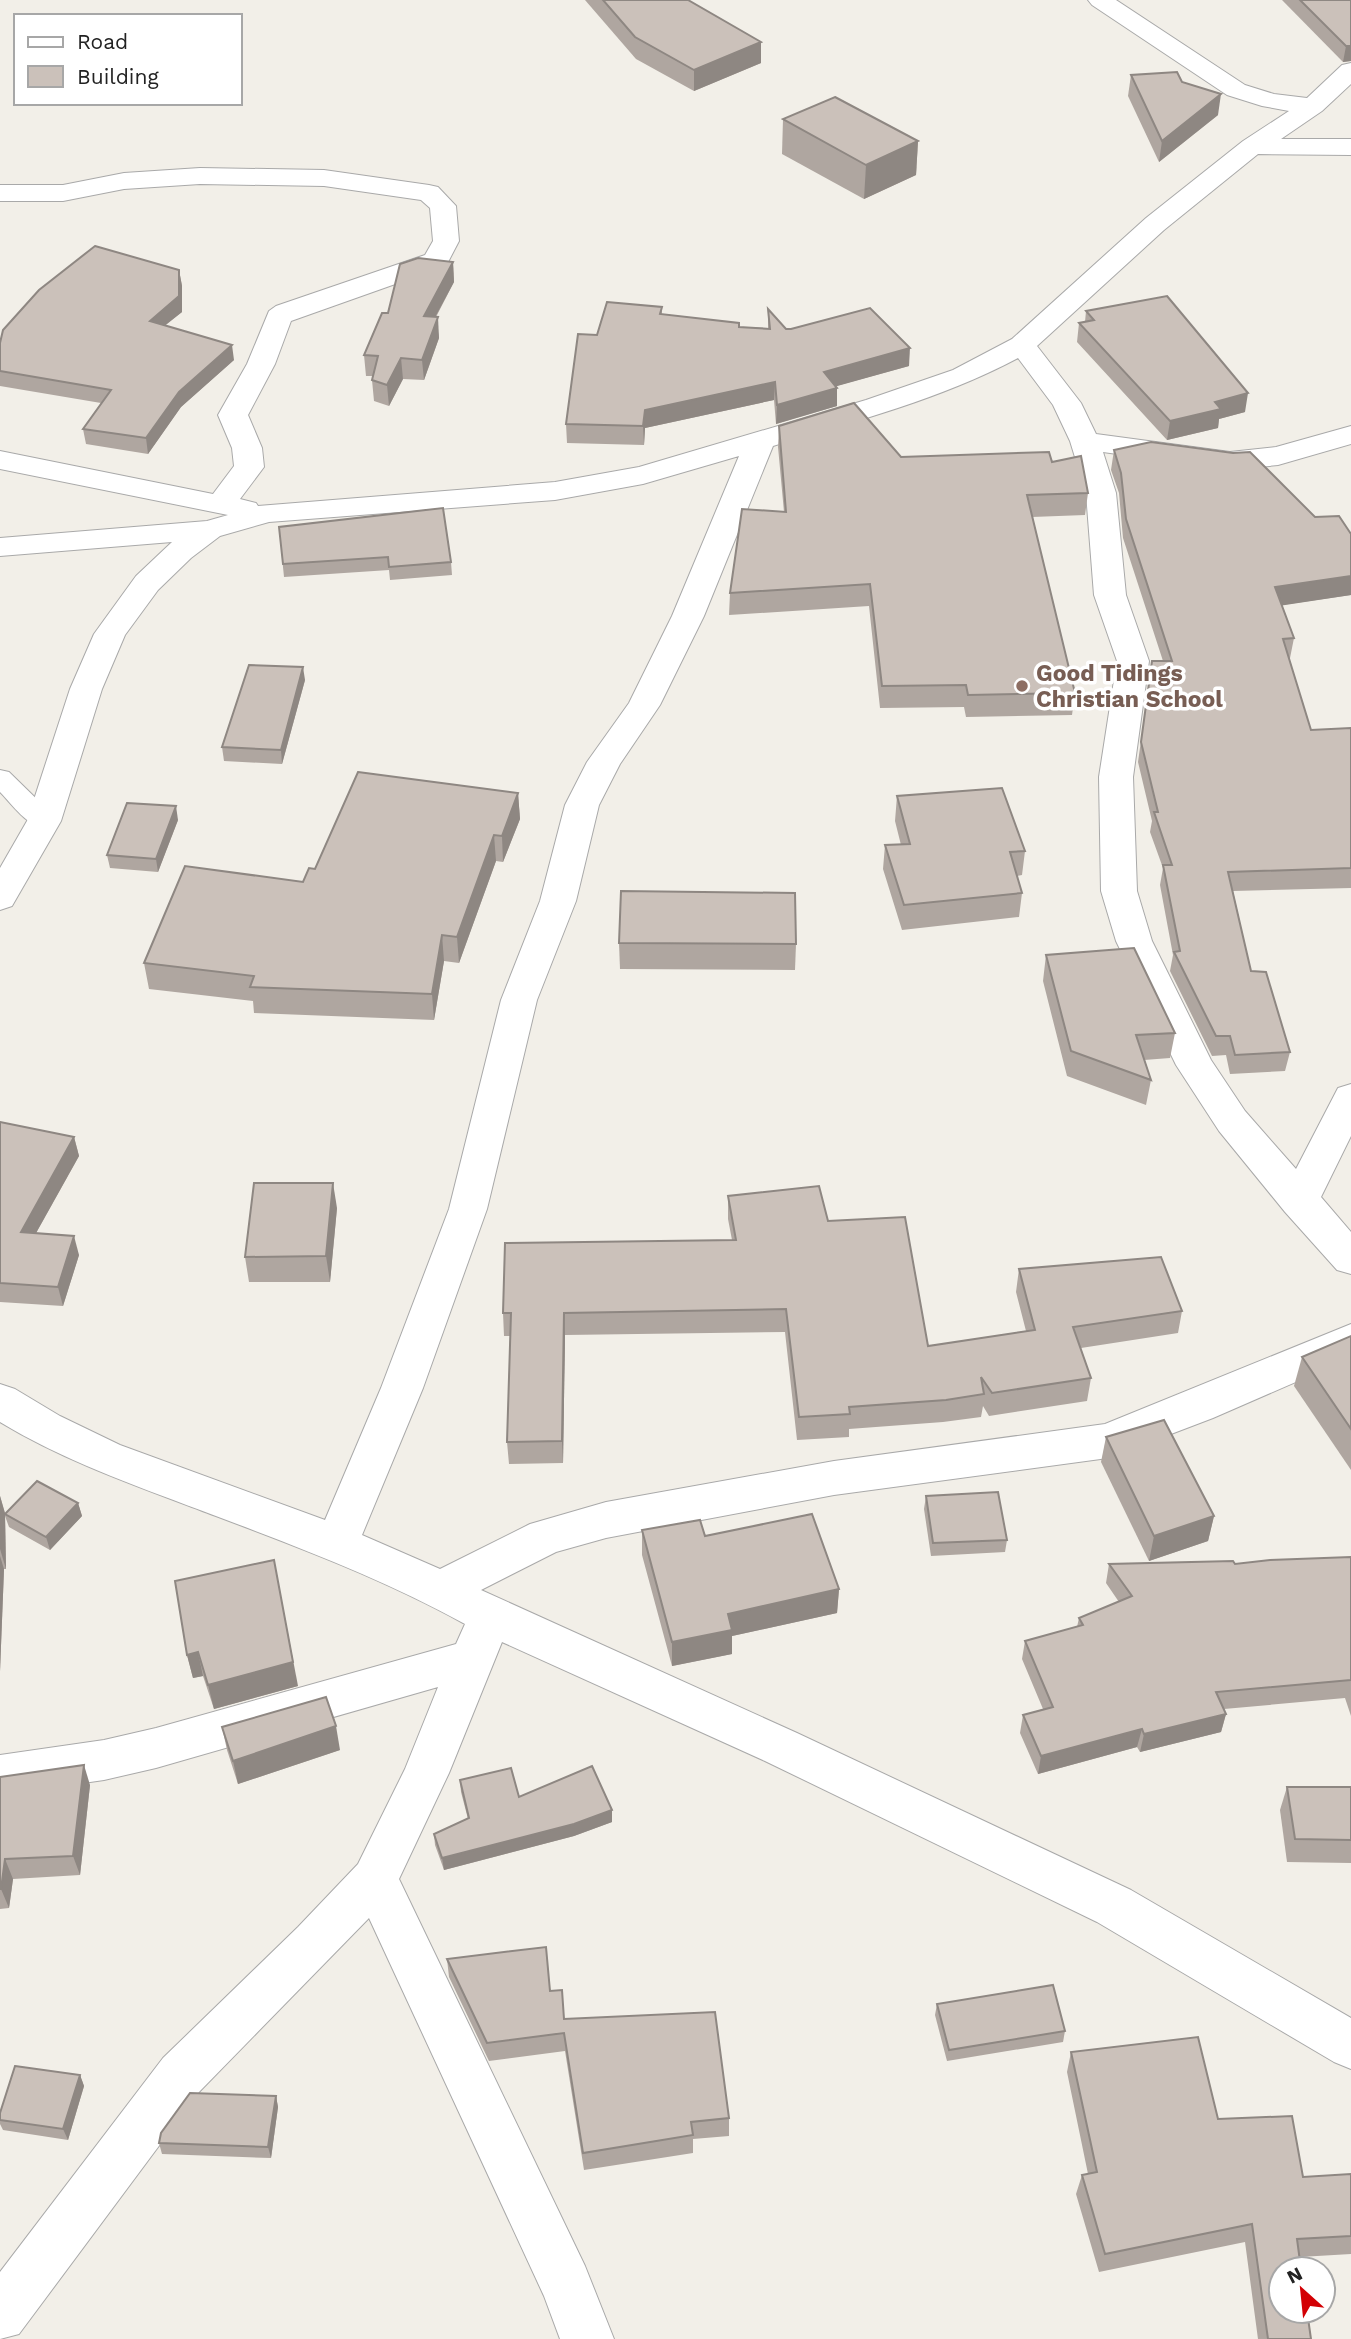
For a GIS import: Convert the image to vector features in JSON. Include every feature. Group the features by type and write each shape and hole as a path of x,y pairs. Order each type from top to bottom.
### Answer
{"street":[{"path":"1100,0 1236,90 1271,101 1313,106"},
{"path":"0,547 215,517 555,491 643,475 759,443 962,376 1023,345 1155,224 1252,146 1313,106 1351,70"},
{"path":"1252,146 1351,147"},
{"path":"0,193 63,192 124,181 173,177 324,178 429,193 443,206 446,241 436,260 412,271 286,312 279,317 261,365 233,415 247,449 249,467 215,517 147,583 110,634 86,689 44,821 0,898"},
{"path":"1023,345 1066,403 1085,441 1101,493 1110,595 1133,661 1116,776 1119,891 1134,941 1195,1065 1233,1121 1299,1202 1351,1259"},
{"path":"1085,441 1230,461 1278,456 1348,439"},
{"path":"337,1542 407,1376 468,1209 519,1000 558,901 582,805 604,762 644,705 683,627 759,443"},
{"path":"0,460 215,517"},
{"path":"1299,1202 1351,1098"},
{"path":"441,1589 545,1537 606,1520 834,1478 1108,1441 1198,1406 1351,1340"},
{"path":"0,1401 45,1428 105,1457 337,1542 441,1589 482,1637 781,1747 1114,1906 1351,2045"},
{"path":"0,1775 104,1760 156,1748 482,1637"},
{"path":"0,2315 181,2075 315,1943 375,1879 426,1773 482,1637"},
{"path":"375,1879 566,2285 587,2339"}],"lane":[{"path":"0,778 44,821"}],"building":[{"path":"603,0 688,0 761,42 694,70 635,37"},
{"path":"1300,0 1351,0 1351,46 1346,46"},
{"path":"1177,72 1182,82 1221,94 1162,141 1131,75"},
{"path":"835,97 918,141 866,165 783,119"},
{"path":"95,246 179,270 179,296 150,321 232,345 179,392 146,438 83,429 111,390 0,371 3,330 39,290"},
{"path":"418,258 453,262 424,316 438,317 422,360 401,358 387,385 372,380 378,356 364,355 382,313 388,313 400,264"},
{"path":"1167,296 1248,393 1215,402 1221,409 1170,421 1079,323 1094,320 1086,311"},
{"path":"607,302 662,307 660,314 739,323 739,327 770,329 768,309 786,329 791,329 870,308 910,348 824,372 837,388 777,405 775,382 645,410 643,426 566,424 578,334 597,335"},
{"path":"854,403 901,457 1049,452 1052,462 1081,456 1088,493 1027,495 1075,693 968,695 966,685 882,686 870,584 730,593 742,509 786,512 779,426"},
{"path":"1151,442 1233,453 1250,452 1315,517 1339,516 1351,534 1351,576 1275,587 1294,638 1283,639 1311,730 1351,728 1351,868 1228,872 1251,971 1266,972 1290,1052 1235,1055 1230,1036 1216,1036 1174,952 1180,951 1163,865 1172,865 1154,812 1158,812 1141,742 1152,661 1172,661 1126,519 1121,473 1114,450"},
{"path":"443,508 451,562 389,567 388,557 283,564 279,527"},
{"path":"249,665 303,667 281,750 222,747"},
{"path":"358,772 518,793 502,836 494,835 457,937 442,935 432,994 250,987 254,976 144,963 185,866 303,882 309,868 315,869"},
{"path":"1002,788 1025,851 1010,852 1022,893 904,905 885,845 910,844 897,796"},
{"path":"127,803 176,806 156,859 107,855"},
{"path":"621,891 795,893 796,944 619,943"},
{"path":"1134,948 1175,1033 1136,1035 1151,1080 1071,1051 1046,955"},
{"path":"0,1122 74,1137 21,1232 74,1236 58,1287 0,1283"},
{"path":"254,1183 333,1183 326,1256 245,1257"},
{"path":"819,1186 828,1221 905,1217 928,1346 1035,1330 1019,1269 1161,1257 1182,1311 1073,1327 1091,1378 992,1393 981,1377 984,1394 946,1400 849,1407 850,1414 799,1417 786,1309 564,1313 562,1441 507,1442 511,1313 503,1313 505,1243 736,1240 728,1196"},
{"path":"1351,1336 1351,1429 1302,1357"},
{"path":"1164,1420 1214,1516 1154,1536 1106,1437"},
{"path":"37,1481 78,1503 46,1537 5,1514"},
{"path":"998,1492 1007,1540 933,1543 926,1496"},
{"path":"812,1514 839,1589 728,1614 732,1630 672,1642 642,1530 700,1520 705,1536"},
{"path":"1351,1557 1351,1680 1216,1692 1226,1714 1144,1734 1142,1729 1041,1756 1023,1715 1053,1707 1025,1641 1083,1625 1079,1618 1132,1596 1109,1564 1233,1561 1235,1564"},
{"path":"274,1560 293,1662 208,1685 198,1652 187,1655 175,1581"},
{"path":"326,1697 336,1726 233,1761 222,1727"},
{"path":"84,1765 73,1856 5,1859 0,1889 0,1777"},
{"path":"592,1766 612,1810 574,1824 442,1858 434,1834 469,1818 460,1780 511,1768 519,1797"},
{"path":"1287,1787 1351,1787 1351,1840 1295,1839"},
{"path":"546,1947 550,1991 562,1990 564,2019 715,2012 729,2118 691,2122 693,2135 583,2153 564,2033 487,2043 447,1959"},
{"path":"1053,1985 1065,2031 949,2050 937,2004"},
{"path":"1198,2037 1218,2119 1292,2116 1303,2177 1351,2174 1351,2236 1297,2239 1299,2255 1267,2255 1267,2325 1309,2325 1311,2339 1268,2339 1252,2224 1105,2254 1082,2175 1097,2172 1071,2052"},
{"path":"15,2066 80,2075 63,2129 0,2120"},
{"path":"190,2093 276,2096 268,2147 159,2143 161,2133"}],"place":[{"name":"Good Tidings Christian School","path":"1022,686"}]}
